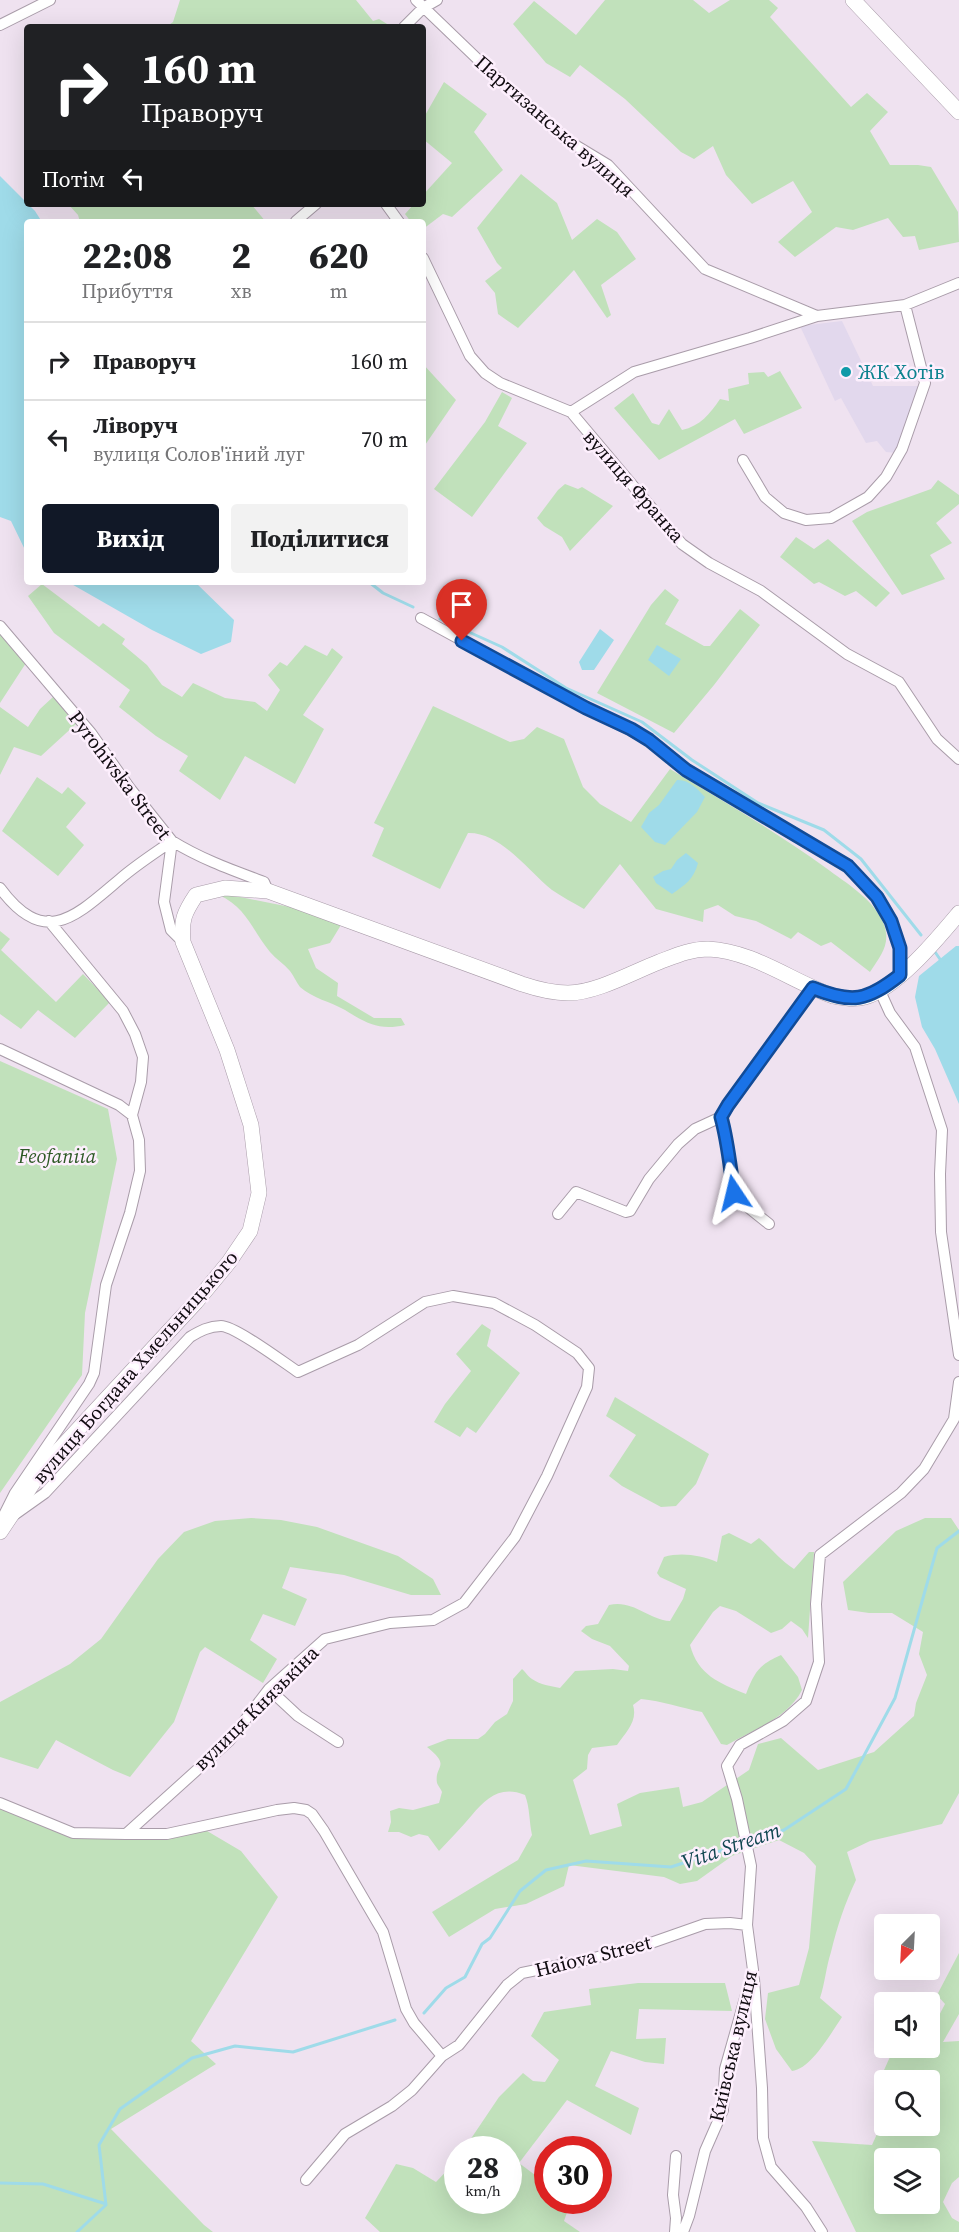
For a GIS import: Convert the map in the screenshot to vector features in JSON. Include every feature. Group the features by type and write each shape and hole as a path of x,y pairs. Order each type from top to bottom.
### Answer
{"street":[{"path":"0,25 50,0"},
{"path":"406,24 419,4 437,0"},
{"path":"853,0 959,112"},
{"name":"Партизанська вулиця","path":"419,4 565,139 608,165 705,269 817,316 905,305 959,283"},
{"path":"298,219 312,207"},
{"name":"вулиця Франка","path":"426,264 470,356 485,373 500,383 571,412 682,544 710,564 761,591 847,654 899,682 937,739 959,759"},
{"path":"742,460 765,497 784,513 806,520 831,518 868,497 886,477 902,449 925,383 905,305"},
{"path":"571,412 634,372 817,316"},
{"path":"421,618 586,708 631,729 649,740 686,770 848,866 877,897 891,921 900,948 900,975"},
{"name":"Pyrohivska Street","path":"0,626 91,734 172,841 164,902 171,930 183,942"},
{"path":"0,888 15,907 27,916 39,921 65,920 86,907 172,841 228,869 264,882 268,891"},
{"name":"вулиця Богдана Хмельницького","path":"0,1532 5,1521 45,1465 196,1302 230,1262 250,1231 259,1193 251,1125 227,1050 183,942 182,927 185,911 196,895 225,888 268,891 545,991 569,993 590,990 687,951 706,949 724,951 750,959 832,996 847,998 866,996 880,991 900,975 959,913"},
{"path":"5,1521 15,1493 81,1399 94,1373 106,1285 130,1213 140,1171 139,1140 132,1115 141,1082 143,1057 135,1034 123,1011 49,921"},
{"path":"558,1214 576,1192 626,1212 630,1211 649,1179 678,1144 695,1129 721,1117 813,988"},
{"path":"880,991 890,1013 915,1047 942,1130 939,1174 941,1233 959,1355"},
{"path":"0,1049 119,1105 132,1115"},
{"path":"721,1117 728,1147 734,1193 739,1200 769,1224"},
{"name":"вулиця Князькіна","path":"5,1521 45,1493 190,1336 208,1327 224,1326 298,1372 358,1345 426,1302 453,1296 494,1304 535,1325 577,1353 589,1368 587,1387 549,1472 515,1537 464,1603 433,1620 390,1623 325,1639 269,1689 229,1741 126,1834"},
{"name":"Київська вулиця","path":"683,2232 705,2151 723,2110 725,2069 753,1970 747,1925 751,1866 727,1766 740,1745 783,1720 806,1701 819,1662 816,1604 820,1555 901,1493 924,1469 954,1419 959,1382"},
{"path":"269,1689 298,1716 338,1742"},
{"path":"0,1803 73,1833 167,1834 245,1816 294,1808 312,1814 340,1856 383,1932 406,2008 414,2023 442,2056"},
{"name":"Haiova Street","path":"306,2180 345,2134 392,2106 412,2090 442,2056 459,2045 507,1985 522,1973 648,1944 705,1924 747,1925"},
{"path":"753,1970 762,2088 763,2138 771,2167 806,2207 822,2232"},
{"path":"675,2232 673,2195 676,2156"}],"shaded area":[{"path":"842,321 873,386 922,386 897,453 886,452 877,441 866,443 841,398 835,401 800,326"}],"green space":[{"path":"180,0 356,0 373,21 379,19 387,24 170,24 173,22"},
{"path":"605,0 693,0 709,13 730,0 769,0 778,8 770,17 851,107 867,93 888,112 870,131 890,165 931,167 958,212 959,242 919,250 915,236 903,237 888,218 853,230 836,227 795,257 778,242 812,212 793,181 752,204 726,175 713,146 694,159 681,152 625,99 580,65 570,77 546,63 513,24 534,1 576,35"},
{"path":"444,82 487,114 474,132 503,170 452,217 443,214 426,227 426,219 409,219 405,214 411,207 426,207 426,192 452,163 426,141 426,114"},
{"path":"521,174 557,203 572,240 597,219 617,232 636,259 601,285 611,315 607,318 574,270 518,328 498,314 495,293 485,281 502,268 477,228"},
{"path":"71,207 254,207 264,219 79,219"},
{"path":"426,367 456,400 426,444"},
{"path":"780,371 802,408 744,434 735,419 659,460 614,408 633,393 652,423 659,425 669,409 682,430 704,419 720,399 729,401 728,389 749,384 748,373 764,372 768,377"},
{"path":"502,392 512,398 498,426 527,443 472,517 434,489 485,422"},
{"path":"938,480 959,495 959,504 936,523 952,543 930,555 945,579 902,595 852,521 867,512 931,489"},
{"path":"565,484 578,489 582,487 613,506 570,551 562,537 544,526 537,518"},
{"path":"796,537 814,549 828,539 890,593 876,607 856,591 845,596 819,582 814,584 780,557"},
{"path":"43,585 99,627 103,623 125,639 122,644 147,665 162,685 182,697 193,683 225,698 255,702 267,711 280,690 268,675 280,662 287,666 305,645 327,656 332,648 343,657 303,715 324,729 295,784 245,756 220,800 179,771 188,756 156,736 119,707 130,690 54,633 28,596"},
{"path":"665,589 679,600 665,624 704,646 710,646 740,609 760,625 674,733 597,693 651,605"},
{"path":"0,630 26,663 0,703"},
{"path":"53,697 76,724 41,756 14,747 0,775 0,707 28,727 40,709"},
{"path":"433,706 510,742 524,739 537,727 564,739 583,787 600,804 631,822 670,769 788,842 858,892 878,913 883,922 886,943 881,954 870,972 831,942 821,946 798,932 791,939 756,921 735,916 718,905 704,910 703,922 656,909 620,864 584,909 552,890 503,846 480,834 468,833 440,889 372,856 384,828 374,823"},
{"path":"37,777 62,794 68,787 86,803 66,827 84,845 58,876 2,831"},
{"path":"219,895 230,895 305,910 341,925 330,943 308,949 316,968 338,983 337,996 374,1018 401,1018 405,1025 388,1027 373,1025 305,991 290,971 270,952 243,913"},
{"path":"0,931 10,939 1,950 56,1002 83,974 110,1002 75,1038 38,1010 21,1029 0,1014"},
{"name":"Feofaniia","path":"0,1061 108,1109 117,1159 85,1313 82,1375 0,1493"},
{"path":"482,1324 491,1330 487,1346 520,1373 476,1433 467,1427 460,1437 434,1422 471,1371 456,1354"},
{"path":"615,1397 709,1454 696,1484 676,1506 661,1507 622,1486 609,1476 636,1435 606,1416"},
{"path":"251,1518 281,1520 317,1527 398,1556 433,1579 441,1595 411,1595 344,1575 290,1567 282,1588 307,1599 295,1626 263,1614 250,1640 277,1659 263,1683 205,1647 200,1652 174,1722 130,1777 56,1740 38,1769 0,1757 0,1702 70,1664 101,1639 158,1559 184,1532 215,1521"},
{"path":"925,1518 951,1518 959,1530 959,1793 942,1824 870,1841 847,1852 856,1880 839,1924 820,1998 842,2017 820,2049 806,2064 792,2071 776,2049 765,2019 768,1993 799,1985 809,1948 816,1866 804,1853 779,1840 732,1856 697,1881 680,1884 664,1877 569,1865 564,1886 526,1904 495,1909 449,1937 432,1912 518,1860 532,1835 525,1795 516,1792 501,1792 483,1803 439,1851 428,1836 419,1834 411,1837 399,1832 388,1832 391,1822 390,1811 399,1808 413,1810 439,1803 442,1792 437,1783 440,1762 427,1747 448,1739 478,1739 485,1734 495,1722 507,1714 513,1701 513,1679 522,1669 535,1681 560,1688 575,1671 613,1669 628,1671 629,1666 610,1646 592,1639 581,1631 586,1626 598,1624 609,1605 617,1604 633,1607 654,1617 670,1621 686,1589 660,1577 657,1573 664,1557 690,1555 717,1562 722,1536 729,1533 751,1544 759,1538 794,1569 809,1552 814,1552 808,1638 802,1629 791,1621 782,1629 771,1633 736,1611 720,1606 713,1612 690,1645 698,1664 719,1682 746,1694 759,1670 781,1655 798,1677 802,1690 796,1700 779,1716 727,1745 721,1744 702,1712 641,1699 633,1705 633,1721 617,1745 592,1748 588,1755 587,1769 573,1780 590,1835 622,1826 617,1804 640,1793 679,1787 683,1807 702,1802 749,1770 758,1744 781,1738 818,1770 874,1752 914,1716 916,1703 927,1675 919,1654 923,1632 892,1613 848,1610 843,1582 896,1531"},
{"path":"0,1807 80,1837 202,1828 241,1851 278,1897 191,2041 216,2064 111,2129 213,2232 0,2232"},
{"path":"959,1953 959,2014 943,2042 959,2041 959,2177 952,2183 943,2202 952,2218 959,2222 959,2232 856,2232 812,2141 872,2145 876,2136 940,2136 940,2070 884,2070 889,2058 940,2058 940,2014 945,2004 939,1992"},
{"path":"638,1983 725,1983 732,2011 639,2009 636,2039 666,2038 664,2064 645,2062 611,2051 595,2086 639,2108 631,2135 567,2100 540,2136 534,2136 534,2143 522,2159 522,2136 473,2136 499,2097 523,2073 533,2081 545,2082 559,2060 531,2036 544,2012 591,2005 589,1989"},
{"path":"396,2164 413,2168 436,2182 444,2174 444,2214 522,2214 522,2165 534,2174 534,2214 566,2214 564,2221 580,2232 380,2232 365,2218"}],"water":[{"path":"0,176 24,200 24,207 31,207 40,219 24,219 24,548 11,521 0,517"},
{"path":"73,585 198,585 234,620 231,642 201,654 152,630"},
{"path":"600,629 614,640 594,670 582,670 579,662"},
{"path":"657,645 681,659 669,676 648,660"},
{"path":"677,780 689,783 705,797 697,812 665,845 655,842 641,827 649,813 659,805"},
{"path":"686,853 698,863 696,869 688,881 672,894 656,883 653,877 671,869"},
{"path":"959,946 959,1104 935,1049 922,1027 915,997 919,976"}],"waterway":[{"name":"Vita Stream","path":"373,585 383,593 413,607"},
{"name":"Vita Stream","path":"440,619 502,647 566,688 642,722 692,760 758,803 824,830 861,859 921,935"},
{"name":"Vita Stream","path":"935,952 942,962"},
{"name":"Vita Stream","path":"424,2013 446,1988 465,1977 482,1944 490,1938 520,1891 546,1870 586,1861 671,1867 784,1830 846,1789 895,1698 937,1548 959,1531"},
{"name":"Vita Stream","path":"77,2232 106,2205 99,2145 120,2109 192,2058 235,2046 293,2052 395,2020"},
{"path":"0,2183 43,2184 106,2204"}],"place":[{"name":"ЖК Хотів","path":"846,372"}],"route":[{"path":"462,641 586,708 631,729 649,740 686,770 848,866 877,897 891,921 900,948 900,975 880,991 857,998 832,996 813,988 721,1117 728,1147 734,1193"}]}
